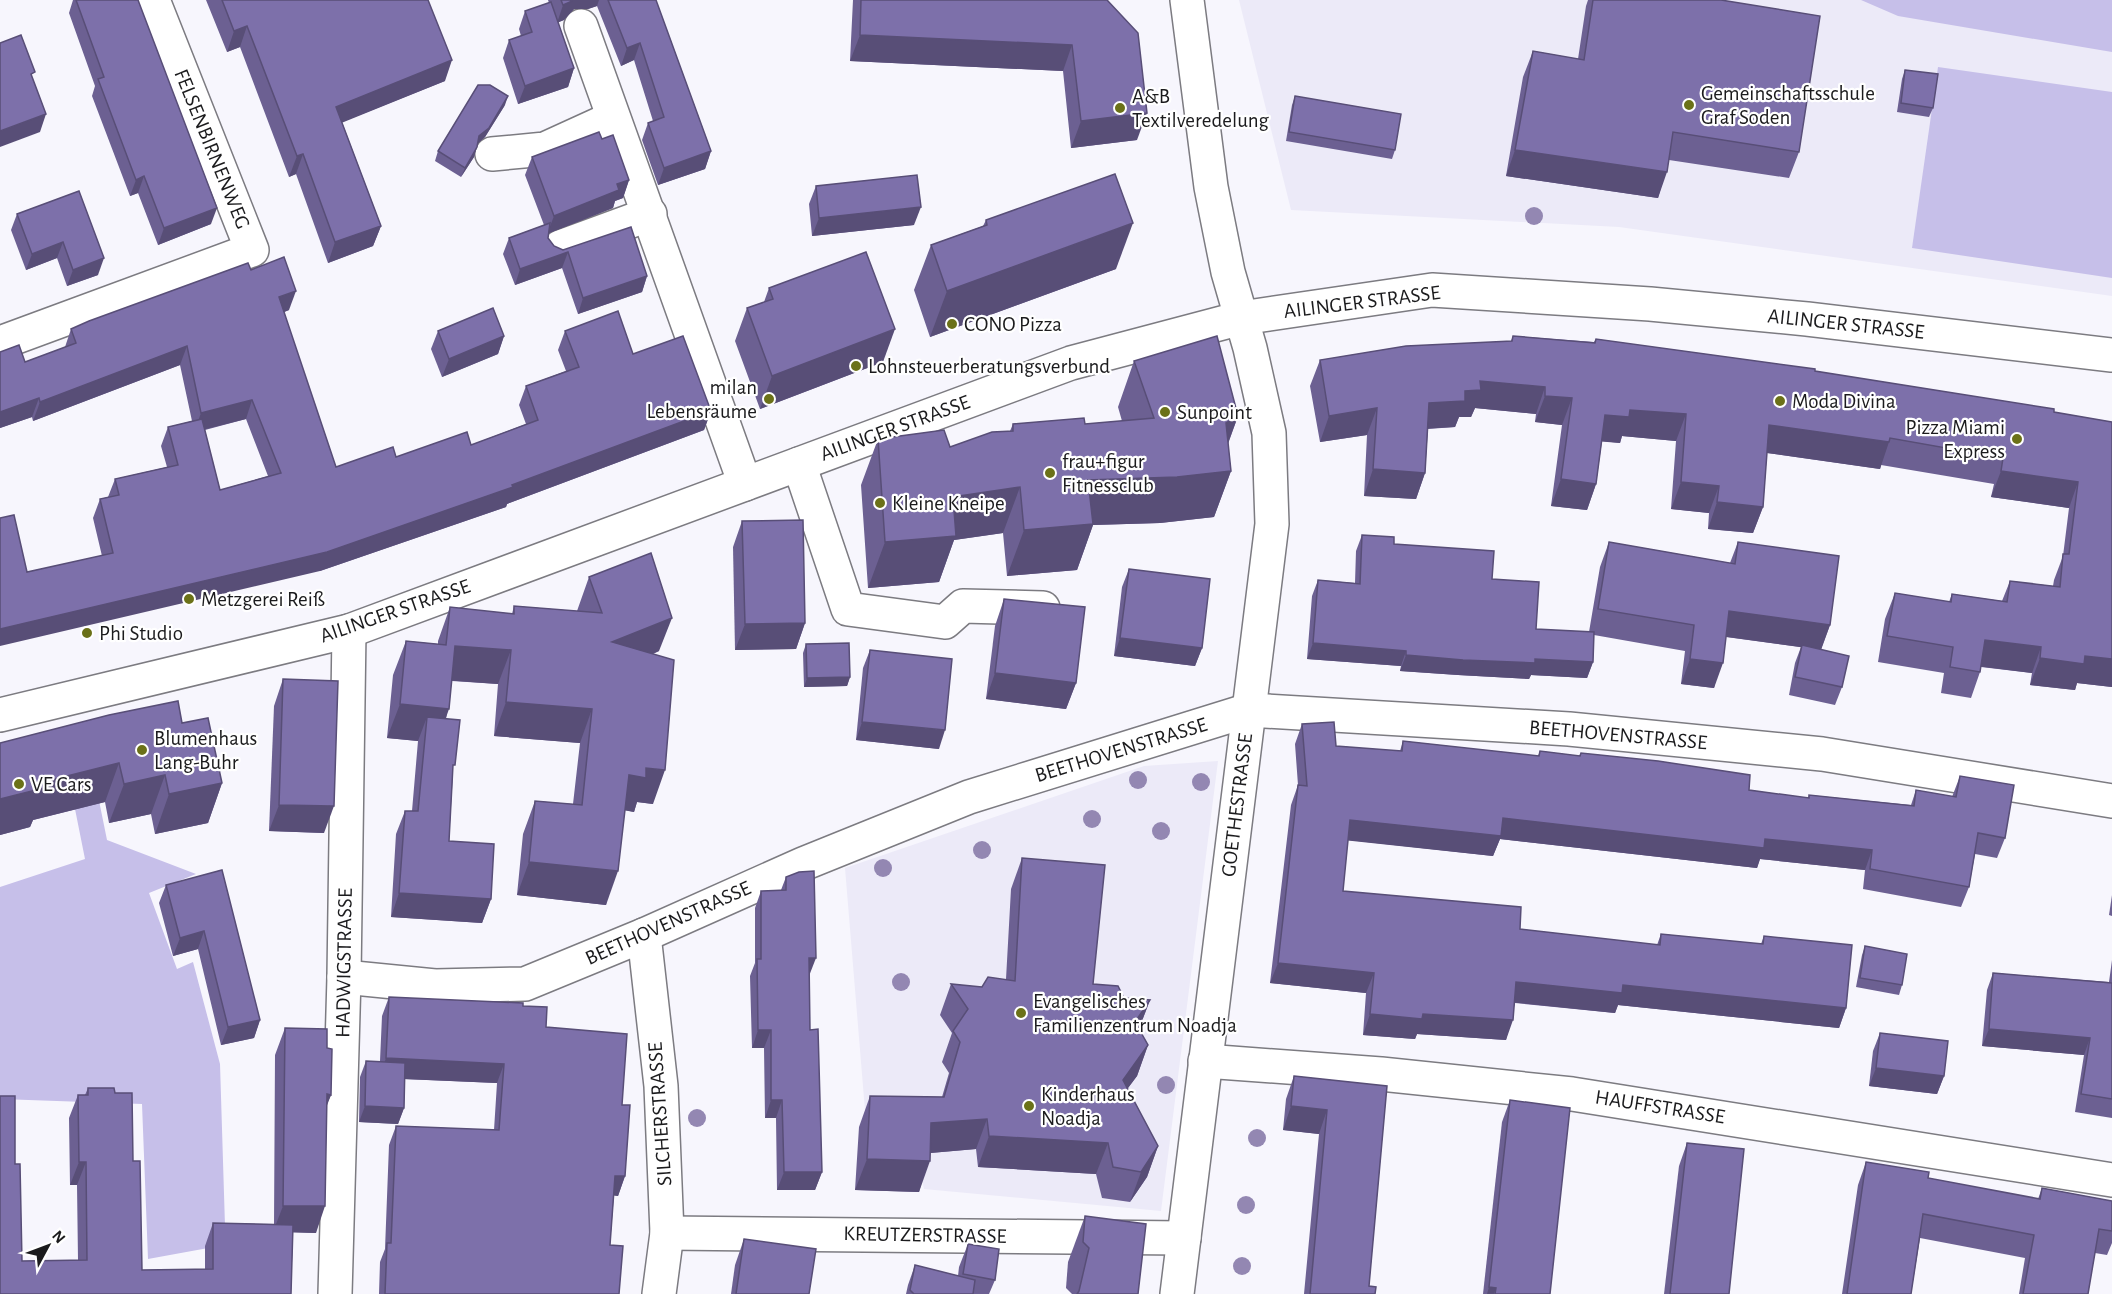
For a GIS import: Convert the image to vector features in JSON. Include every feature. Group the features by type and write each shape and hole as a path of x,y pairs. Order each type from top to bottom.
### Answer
{"street":[{"name":"FELSENBIRNENWEG","path":"0,343 252,250 153,0"},
{"name":"GOETHESTRASSE","path":"1177,1294 1272,524 1269,433 1228,273 1211,187 1187,0"},
{"path":"581,26 745,484"},
{"path":"492,154 545,148 614,118"},
{"path":"560,247 650,214"},
{"name":"AILINGER STRASSE","path":"0,715 349,631 1071,363 1241,318 1432,290 1650,304 1807,319 2112,355"},
{"path":"799,464 848,609 945,622 963,606 1043,608"},
{"name":"HADWIGSTRASSE","path":"335,1294 344,977 349,631"},
{"name":"BEETHOVENSTRASSE","path":"344,977 435,986 525,984 644,935 802,864 969,797 1249,710 1569,729 1822,754 2112,801"},
{"name":"SILCHERSTRASSE","path":"644,935 661,1086 667,1233 659,1294"},
{"name":"HAUFFSTRASSE","path":"1205,1061 1382,1074 1572,1094 2112,1180"},
{"name":"KREUTZERSTRASSE","path":"667,1233 1184,1238"}],"shaded area":[{"name":"Gemeinschaftsschule Graf Soden","path":"1239,0 2112,0 2112,296 1619,227 1291,210"},
{"path":"1861,0 2112,0 2112,52 1898,16"},
{"path":"1938,67 2112,92 2112,278 1912,248"},
{"name":"Evangelisches Familienzentrum Noadja","path":"1218,761 1161,1211 924,1189 917,1158 869,1159 845,868 1144,766"},
{"path":"92,766 107,840 196,874 149,893 177,969 193,962 220,1064 225,1226 252,1240 148,1259 142,1104 0,1099 0,887 85,859 68,774"}],"building":[{"path":"76,0 138,0 217,208 164,228 144,176 136,180 98,79 104,77"},
{"path":"222,0 428,0 452,60 336,107 381,226 335,242 303,154 297,156 247,26 234,31"},
{"path":"561,0 572,0 563,5"},
{"path":"608,0 656,0 711,151 664,168 648,123 664,117 640,43 627,48"},
{"path":"861,0 1107,0 1138,33 1147,113 1081,121 1072,45 860,35"},
{"path":"1593,0 1721,0 1820,16 1799,152 1673,132 1667,172 1515,150 1533,51 1584,60"},
{"path":"551,2 574,68 525,86 509,40 532,32 525,11"},
{"path":"21,35 35,72 31,74 46,114 0,131 0,43"},
{"path":"1905,70 1938,74 1933,108 1901,103"},
{"path":"478,85 490,85 508,96 489,128 479,136 477,147 465,168 438,151"},
{"path":"1295,96 1401,114 1395,150 1289,132"},
{"path":"599,132 602,139 613,135 629,180 617,184 619,190 554,216 532,157"},
{"path":"1115,174 1133,223 947,291 931,245 987,225 986,220"},
{"path":"917,175 921,207 819,218 816,186"},
{"path":"79,191 104,258 73,270 63,242 32,254 17,214"},
{"path":"550,223 548,238 554,246 563,250 631,227 647,276 583,298 568,252 520,269 509,238"},
{"path":"866,252 895,329 772,376 747,308 773,299 769,288"},
{"path":"284,257 296,291 279,297 336,467 393,447 396,457 467,432 471,445 538,420 526,386 579,367 565,331 618,311 633,354 683,336 711,411 512,485 513,487 327,552 0,629 0,518 14,515 27,572 113,553 100,499 119,495 115,479 178,465 168,427 202,419 220,490 281,473 252,400 201,413 187,346 40,402 39,398 0,412 0,352 19,345 25,362 76,343 71,329 89,321 248,263 251,270"},
{"path":"493,308 504,336 449,359 438,331"},
{"path":"1217,336 1238,416 1226,423 1231,471 1177,477 1088,480 1093,524 1024,530 1020,487 953,497 956,536 885,542 878,439 944,430 950,447 992,432 1013,431 1013,424 1084,418 1085,424 1154,418 1134,361"},
{"path":"1513,336 1595,343 1596,339 1815,369 1815,371 2054,409 2054,412 2112,422 2112,659 2085,656 2084,664 2040,658 2041,647 1985,640 1980,672 1950,667 1953,647 1887,636 1895,593 1951,602 1952,594 2007,602 2010,581 2060,587 2063,554 2069,554 2078,482 2001,471 2003,458 1890,438 1889,442 1769,425 1763,507 1717,502 1719,486 1681,482 1686,414 1630,410 1629,417 1605,415 1596,484 1561,479 1572,398 1545,396 1545,387 1480,381 1481,390 1465,391 1465,401 1429,403 1425,473 1373,469 1377,408 1329,416 1320,360 1406,346 1512,341"},
{"path":"803,520 805,623 745,624 742,521"},
{"path":"1362,535 1394,537 1394,544 1494,551 1492,579 1539,582 1536,629 1594,632 1593,662 1535,659 1535,663 1463,660 1406,655 1406,651 1313,643 1318,580 1360,584"},
{"path":"1609,542 1735,564 1738,542 1839,556 1830,625 1729,611 1723,663 1690,659 1694,625 1598,609"},
{"path":"651,553 672,618 612,642 674,660 665,770 646,768 646,778 629,775 618,871 529,862 535,801 582,805 592,709 506,702 511,650 455,646 449,709 400,704 406,641 446,645 450,607 514,614 514,606 602,613 589,577"},
{"path":"1129,569 1210,579 1202,648 1120,638"},
{"path":"1004,599 1085,607 1076,683 995,673"},
{"path":"849,643 850,677 807,678 806,644"},
{"path":"1802,645 1849,656 1842,687 1795,677"},
{"path":"870,650 952,659 945,730 862,722"},
{"path":"283,679 338,681 334,806 279,805"},
{"path":"178,701 182,723 208,718 222,783 169,794 165,775 124,784 119,763 43,782 44,788 0,799 0,743 109,715"},
{"path":"427,717 460,720 455,765 453,765 449,841 494,844 491,899 399,893 405,811 418,811"},
{"path":"1334,722 1336,746 1402,751 1403,741 1539,756 1540,751 1658,761 1750,775 1749,790 1809,798 1809,795 1914,806 1916,790 1956,797 1960,776 2014,785 2005,838 1978,833 1969,887 1870,869 1872,850 1765,839 1764,848 1503,818 1501,836 1350,820 1343,891 1521,907 1520,929 1660,945 1661,934 1763,944 1764,936 1852,945 1846,1008 1623,985 1622,993 1516,982 1513,1020 1423,1014 1422,1019 1370,1014 1374,973 1278,963 1298,785 1307,786 1302,724"},
{"path":"1022,858 1105,865 1093,984 1118,986 1124,998 1150,1000 1135,1022 1148,1045 1123,1080 1158,1146 1141,1172 1113,1167 1108,1143 989,1136 987,1119 931,1123 930,1161 867,1159 870,1096 944,1097 960,1042 953,1031 968,1009 951,984 982,987 988,977 1015,981"},
{"path":"222,870 260,1020 228,1027 204,931 180,938 166,885"},
{"path":"814,871 816,958 809,958 810,1030 818,1029 822,1172 784,1172 782,1100 771,1100 771,1030 758,1030 757,959 761,959 761,891 786,890 786,877 799,872"},
{"path":"1865,946 1907,954 1902,985 1860,978"},
{"path":"1993,973 2112,983 2112,1099 2081,1094 2090,1038 1989,1029"},
{"path":"389,997 523,1003 523,1006 547,1007 546,1027 627,1034 622,1105 630,1105 625,1176 615,1176 610,1245 623,1246 619,1294 385,1294 387,1243 391,1243 396,1126 499,1130 504,1064 386,1058"},
{"path":"285,1028 327,1029 327,1048 332,1049 331,1095 327,1094 325,1206 283,1206"},
{"path":"1880,1033 1948,1041 1944,1076 1876,1068"},
{"path":"366,1061 405,1063 404,1108 365,1106"},
{"path":"1294,1076 1387,1086 1369,1286 1376,1287 1375,1294 1310,1294 1327,1110 1291,1106"},
{"path":"88,1088 114,1088 115,1093 132,1093 133,1161 140,1161 142,1270 213,1269 213,1223 293,1225 291,1294 0,1294 0,1096 15,1096 15,1164 20,1164 22,1261 87,1260 86,1162 79,1162 78,1095 88,1095"},
{"path":"1510,1100 1570,1108 1550,1294 1495,1294 1496,1288 1489,1287"},
{"path":"1687,1143 1744,1149 1729,1294 1670,1294"},
{"path":"1866,1162 1929,1172 1928,1178 2040,1199 2042,1188 2112,1201 2112,1231 2099,1229 2088,1294 2023,1294 2034,1235 1923,1214 1911,1294 1847,1294"},
{"path":"1085,1216 1146,1224 1138,1294 1077,1294 1089,1248 1083,1242"},
{"path":"744,1239 816,1249 809,1294 736,1294"},
{"path":"968,1244 999,1249 995,1280 963,1274"},
{"path":"915,1265 975,1280 973,1294 914,1294 910,1290"}],"place":[{"name":"Gemeinschaftsschule Graf Soden","path":"1689,105"},
{"name":"A&B Textilveredelung","path":"1120,108"},
{"name":"CONO Pizza","path":"952,324"},
{"name":"Lohnsteuerberatungsverbund","path":"856,366"},
{"name":"milan Lebensräume","path":"769,399"},
{"name":"Moda Divina","path":"1780,401"},
{"name":"Sunpoint","path":"1165,412"},
{"name":"Pizza Miami Express","path":"2017,439"},
{"name":"frau+figur Fitnessclub","path":"1050,473"},
{"name":"Kleine Kneipe","path":"880,503"},
{"name":"Metzgerei Reiß","path":"189,599"},
{"name":"Phi Studio","path":"87,633"},
{"name":"Blumenhaus Lang-Buhr","path":"142,750"},
{"name":"VE Cars","path":"19,784"},
{"name":"Evangelisches Familienzentrum Noadja","path":"1021,1013"},
{"name":"Kinderhaus Noadja","path":"1029,1106"}]}
